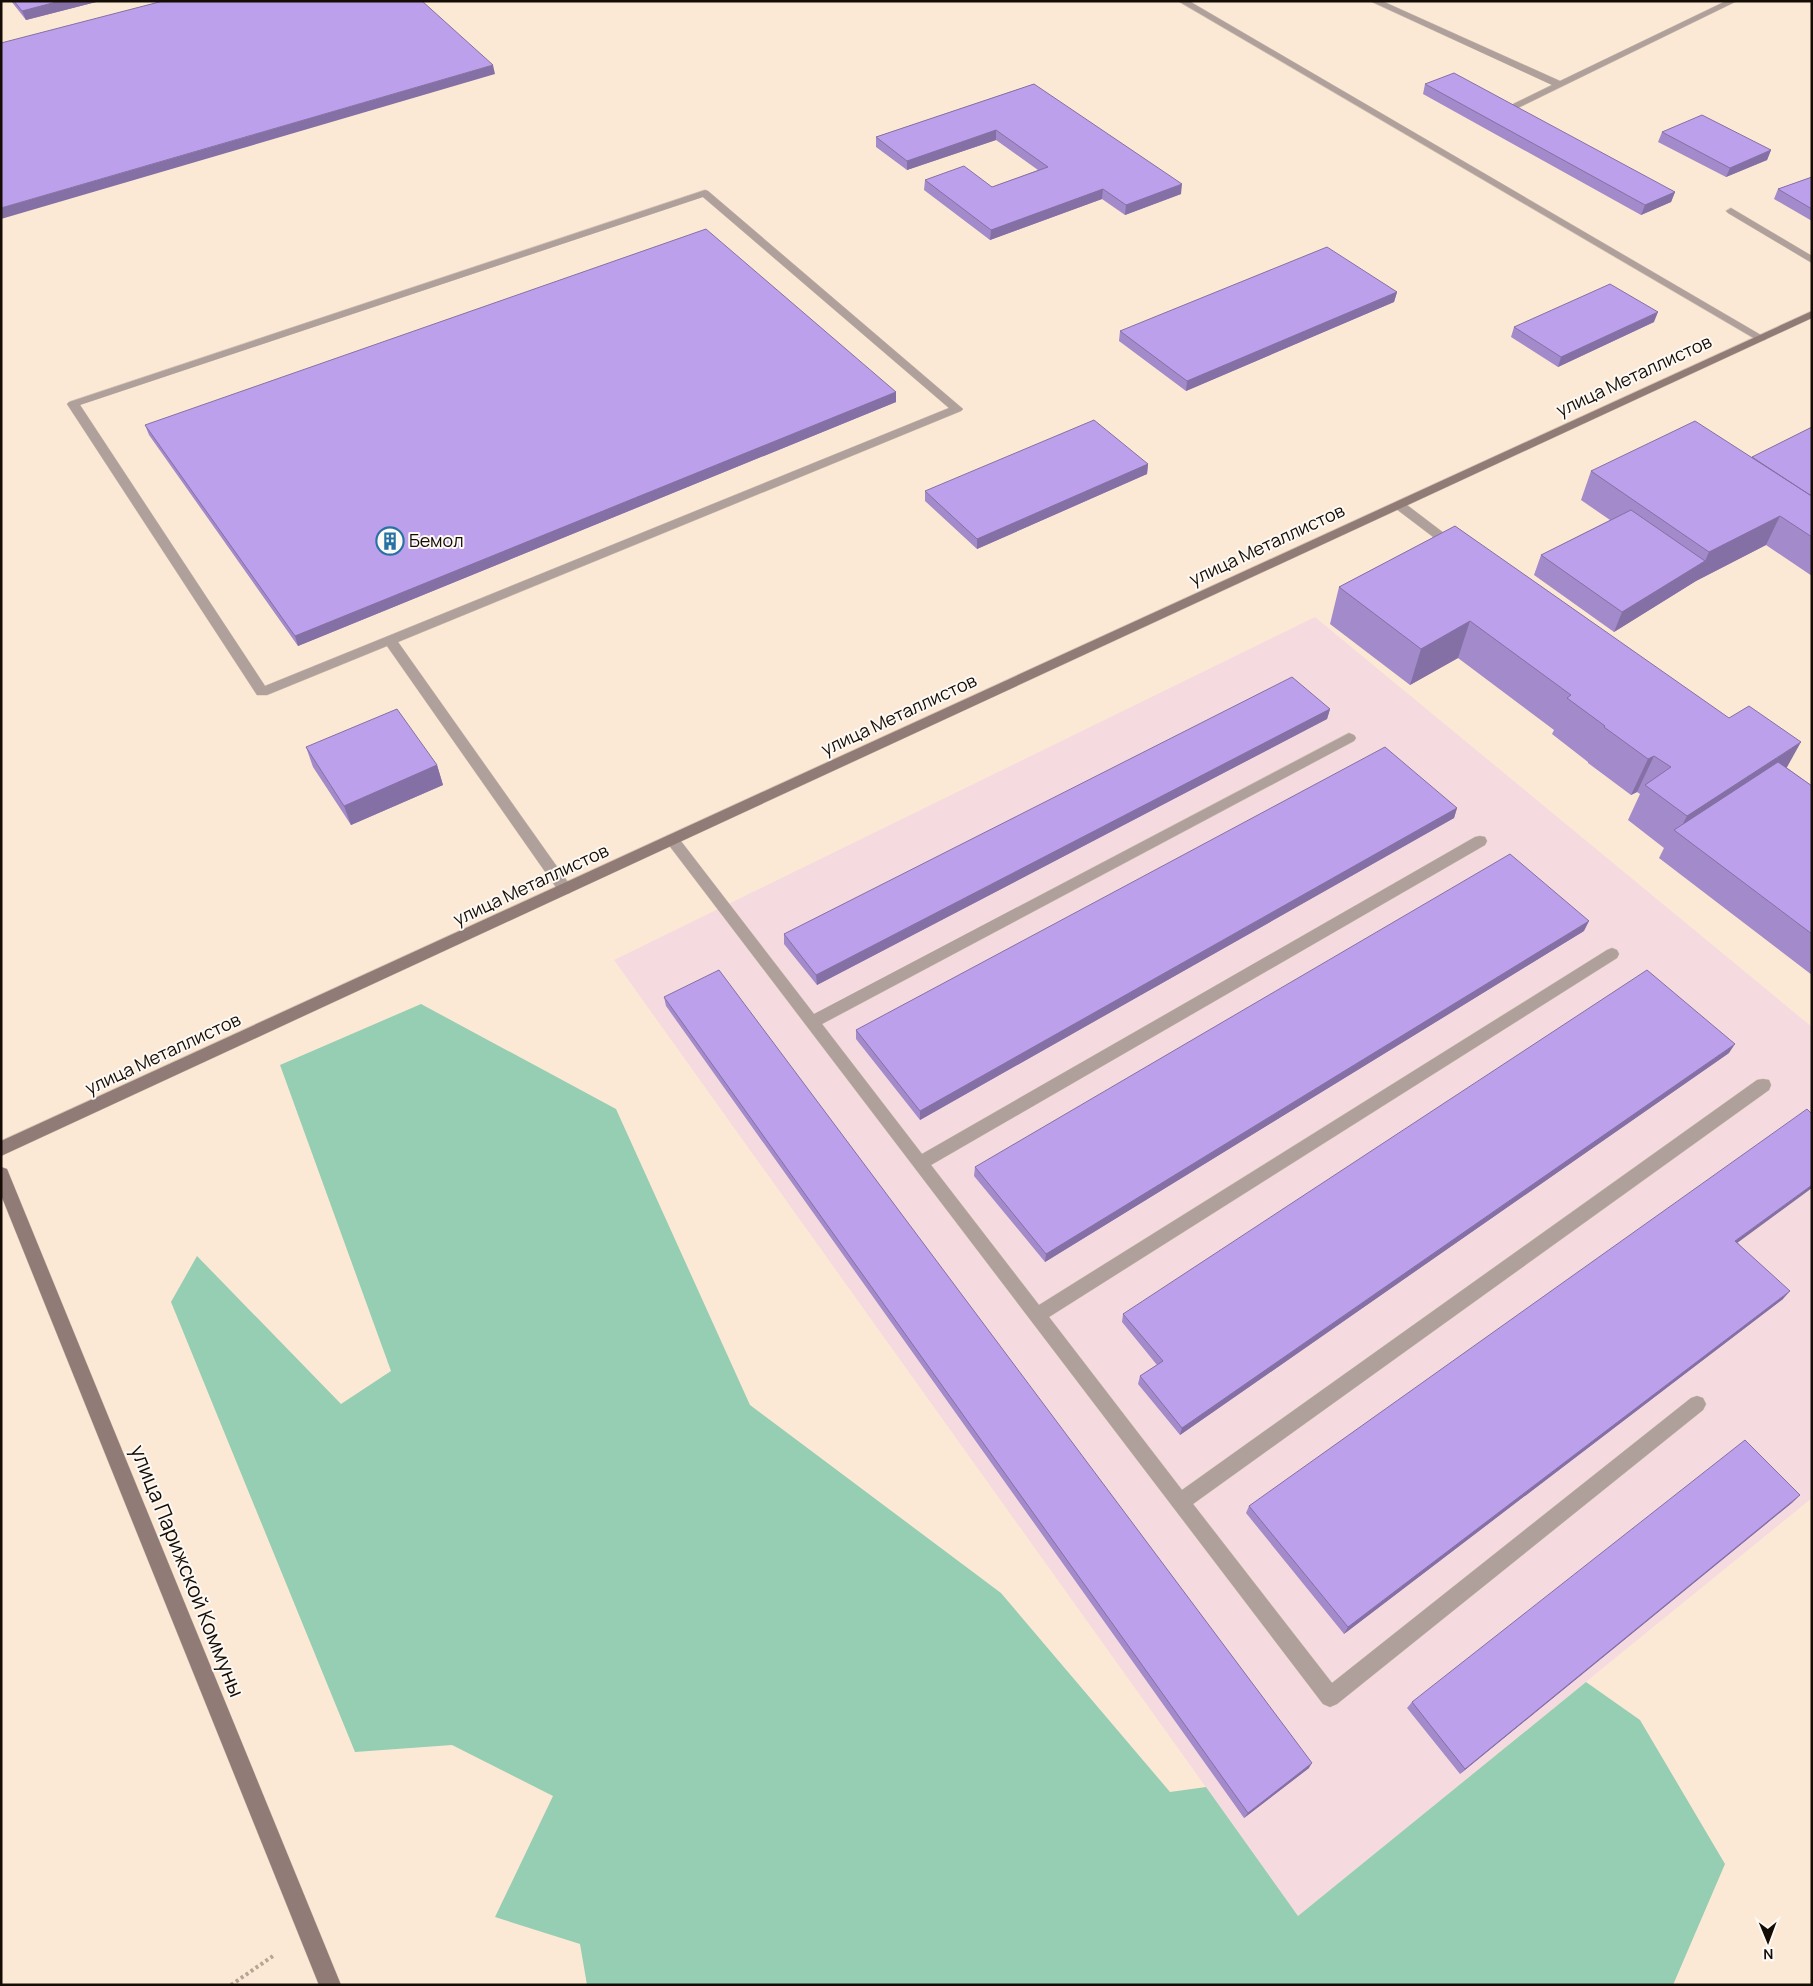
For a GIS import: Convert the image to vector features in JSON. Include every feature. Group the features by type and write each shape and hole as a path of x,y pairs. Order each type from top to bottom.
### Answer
{"street":[{"name":"улица Металлистов","path":"1,1149 1812,314"},
{"name":"улица Парижской Коммуны","path":"1,1174 330,1985"}],"lane":[{"path":"1182,1 1760,338"},
{"path":"1374,1 1560,85"},
{"path":"1516,106 1733,1"},
{"path":"705,193 957,409 390,640 262,692 74,404 705,193"},
{"path":"1732,211 1812,260"},
{"path":"1399,505 1461,552"},
{"path":"390,640 565,889"},
{"path":"812,1022 1349,738"},
{"path":"672,840 1330,1697 1696,1404"},
{"path":"920,1163 1480,841"},
{"path":"1037,1315 1612,954"},
{"path":"1180,1502 1764,1085"}],"path":[{"path":"231,1985 309,1933"}],"shaded area":[{"path":"1315,617 1812,1027 1812,1498 1298,1916 614,960"}],"green space":[{"path":"421,1004 616,1109 750,1405 1001,1593 1170,1792 1206,1787 1298,1916 1586,1682 1640,1720 1725,1864 1673,1985 587,1985 580,1944 495,1917 553,1796 452,1745 355,1752 171,1302 197,1256 341,1404 391,1371 280,1065"}],"building":[{"path":"14,1 60,1 22,11"},
{"path":"163,1 422,1 493,65 1,208 1,43"},
{"path":"1454,73 1675,192 1645,205 1425,84"},
{"path":"1034,84 1182,184 1126,205 1103,189 991,230 925,180 964,166 992,187 1048,167 996,130 907,161 876,137"},
{"path":"1702,115 1771,150 1730,168 1662,132"},
{"path":"1812,177 1812,209 1778,189"},
{"name":"Бемол","path":"706,229 896,392 295,636 145,425"},
{"path":"1327,247 1397,292 1187,381 1120,331"},
{"path":"1610,284 1658,312 1561,357 1514,327"},
{"path":"1094,420 1148,464 977,539 925,491"},
{"path":"1695,421 1810,495 1812,494 1812,537 1780,516 1709,552 1591,471"},
{"path":"1812,427 1812,494 1810,495 1752,457"},
{"path":"1631,510 1705,561 1622,612 1541,555"},
{"path":"1455,526 1729,718 1749,706 1801,742 1687,816 1645,785 1671,767 1654,756 1648,759 1567,698 1571,695 1470,621 1421,649 1339,587"},
{"path":"1292,677 1330,709 816,975 784,934"},
{"path":"397,709 437,765 344,806 306,747"},
{"path":"1385,747 1457,808 920,1111 856,1030"},
{"path":"1778,762 1812,786 1812,934 1674,830"},
{"path":"1510,854 1589,921 1046,1254 975,1167"},
{"path":"719,970 1312,1763 1248,1813 664,997"},
{"path":"1647,970 1735,1044 1182,1428 1140,1376 1163,1361 1123,1314"},
{"path":"1807,1109 1812,1114 1812,1185 1735,1241 1790,1291 1348,1627 1249,1506"},
{"path":"1745,1440 1800,1495 1465,1769 1412,1702"}],"place":[{"name":"Бемол","path":"390,541"}]}
